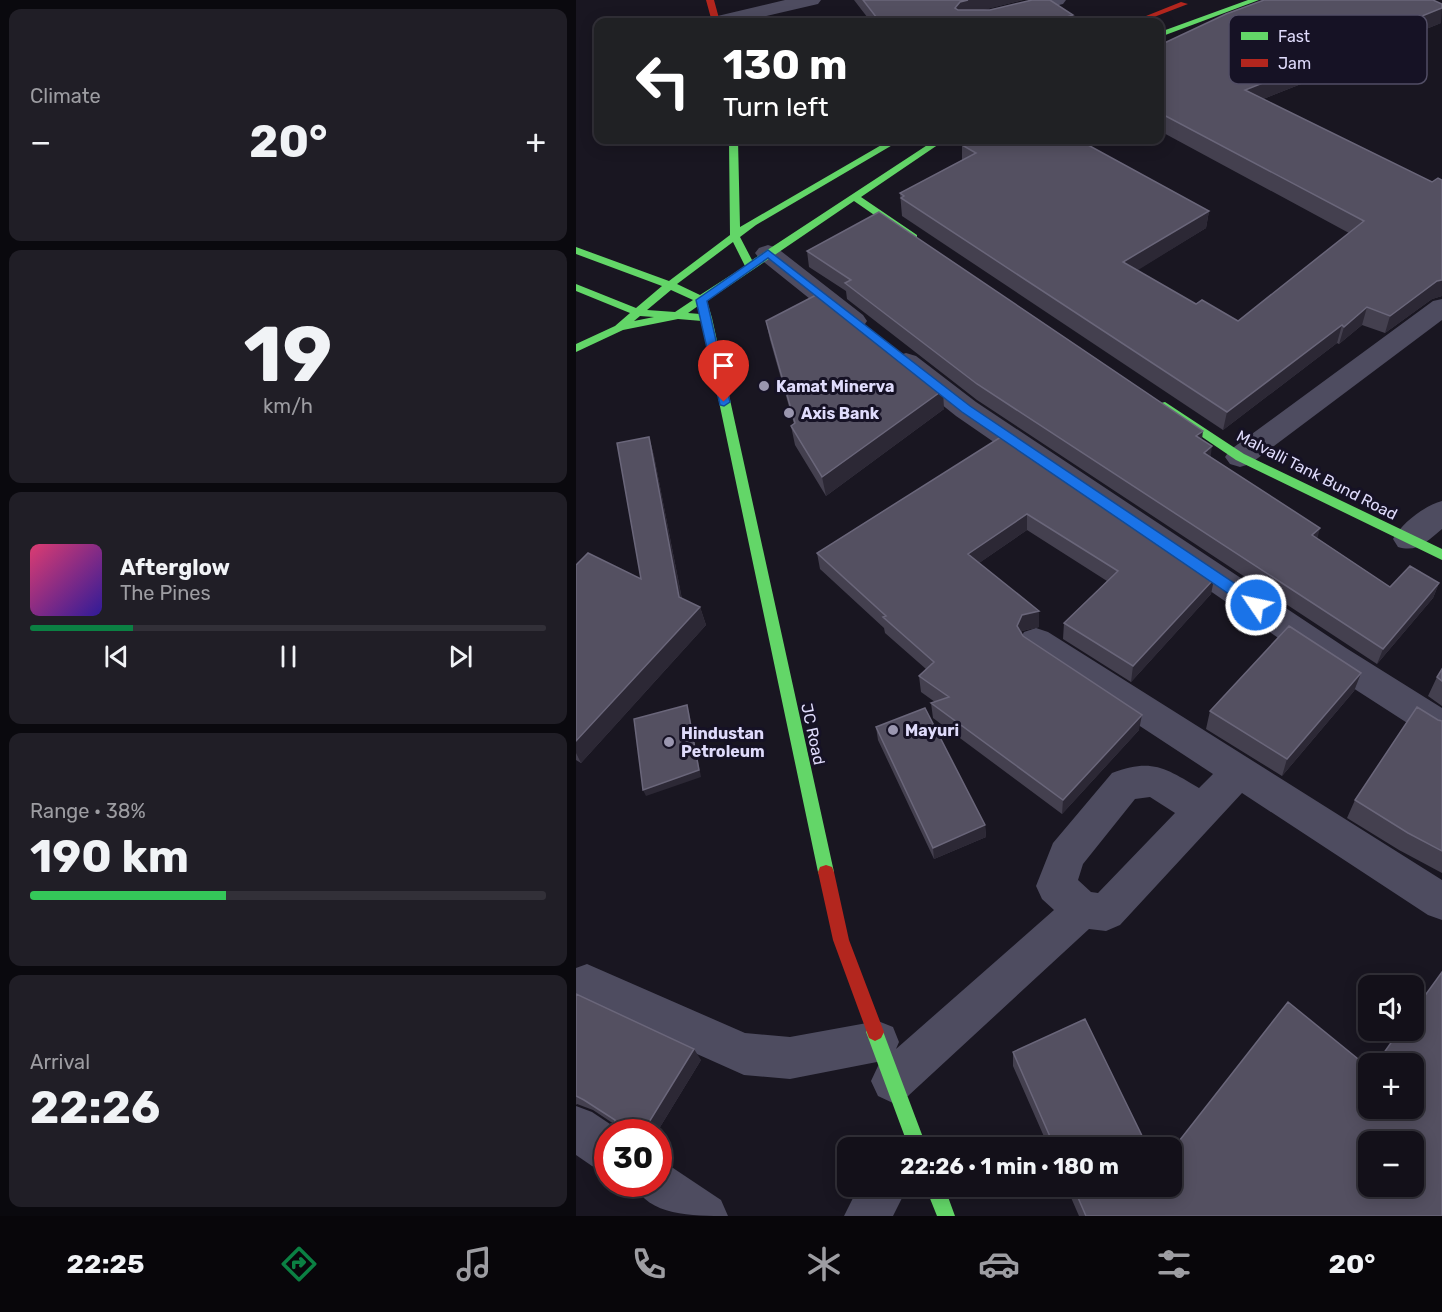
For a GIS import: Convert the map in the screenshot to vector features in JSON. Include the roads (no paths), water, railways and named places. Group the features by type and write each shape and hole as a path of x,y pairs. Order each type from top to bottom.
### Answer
{"main road":[{"path":"710,0 715,18"},
{"path":"1146,18 1196,0"},
{"path":"1164,34 1255,0"},
{"path":"733,144 735,236 759,260"},
{"path":"619,328 675,281 752,223 889,144"},
{"path":"576,348 619,328 676,316 934,144"},
{"path":"853,196 922,243"},
{"path":"576,250 675,281 701,300"},
{"path":"576,287 636,312 707,318"},
{"name":"JC Road","path":"701,300 707,318 841,940 911,1137"},
{"name":"Malvalli Tank Bund Road","path":"1151,396 1240,457 1442,555"},
{"path":"938,1197 946,1216"}],"street":[{"path":"733,18 811,0"},
{"path":"984,18 1056,0"},
{"path":"759,260 881,342 966,409 1334,658 1442,726"},
{"path":"1240,457 1442,307"},
{"path":"1409,539 1442,512"},
{"path":"1036,641 1442,902"},
{"path":"1203,810 1155,781 1125,784 1067,855 1056,886 1082,910 1106,912 1203,810 1239,772"},
{"path":"893,1081 1082,910"},
{"path":"587,984 744,1054 790,1058 878,1042"},
{"path":"576,1128 594,1140"},
{"path":"672,1194 705,1216"},
{"path":"867,1216 878,1197"}],"place":[{"name":"Kamat Minerva","path":"764,386"},
{"name":"Axis Bank","path":"789,413"},
{"name":"Mayuri","path":"893,730"},
{"name":"Hindustan Petroleum","path":"669,742"}]}
